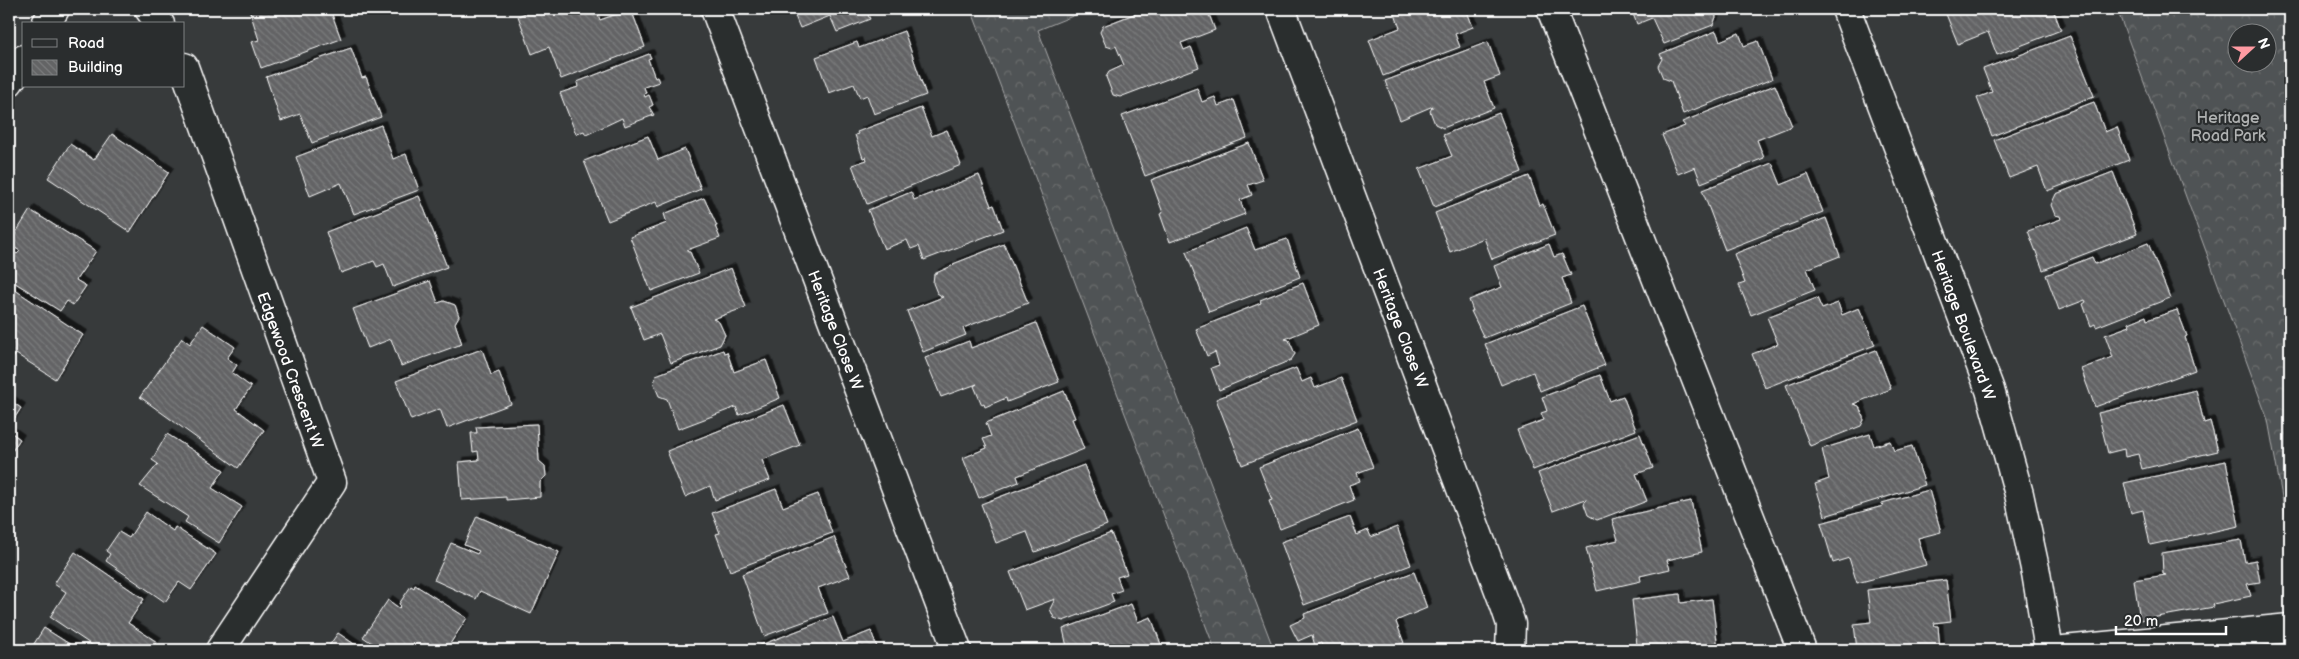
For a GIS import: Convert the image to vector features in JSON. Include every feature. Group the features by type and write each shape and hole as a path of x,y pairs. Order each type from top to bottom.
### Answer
{"street":[{"path":"47,22 55,9"},
{"path":"149,9 159,22"},
{"name":"Heritage Close W","path":"715,9 957,650"},
{"name":"Heritage Close W","path":"1281,9 1505,606 1510,624 1510,650"},
{"path":"1551,9 1802,650"},
{"name":"Heritage Boulevard W","path":"1846,9 1990,390 2019,494 2036,573 2049,650"},
{"path":"9,82 22,62"},
{"name":"Edgewood Crescent W","path":"185,70 332,482 220,650"},
{"path":"2064,650 2290,628"}],"green space":[{"path":"971,9 1090,9 1038,30 1274,650 1215,650"},
{"name":"Heritage Road Park","path":"2117,9 2290,9 2290,541 2268,420"}],"building":[{"path":"249,9 330,9 341,39 261,68 252,42 259,40"},
{"path":"536,9 596,9 600,20 631,9 645,47 561,79 549,47 532,54 518,16"},
{"path":"792,9 885,9 868,15 870,19 837,32 830,16 800,28"},
{"path":"1147,9 1196,9 1197,11 1207,9 1215,30 1181,43 1184,50 1191,47 1199,67 1120,97 1113,95 1106,77 1109,72 1124,65 1116,46 1112,48 1106,46 1100,32 1103,26"},
{"path":"1393,9 1466,9 1473,27 1455,34 1460,47 1383,76 1369,40 1400,28"},
{"path":"1631,9 1714,9 1716,17 1713,25 1664,44 1652,18 1637,24"},
{"path":"1944,9 2053,9 2061,30 1997,55 1988,32 1958,44"},
{"path":"904,31 926,95 874,114 867,95 860,98 854,84 829,93 816,57 857,42 859,48"},
{"path":"1716,31 1720,41 1739,33 1744,46 1758,41 1772,79 1683,114 1671,81 1663,78 1658,66 1662,59 1660,54"},
{"path":"2070,36 2094,96 1992,136 1977,98 1992,92 1983,69"},
{"path":"1488,42 1500,76 1484,82 1494,108 1443,128 1435,124 1430,111 1433,106 1400,120 1385,81"},
{"path":"351,48 362,78 366,77 381,117 312,143 300,114 281,121 266,77"},
{"path":"649,54 651,58 648,59 655,78 657,77 659,82 644,87 646,93 644,94 645,97 649,95 653,105 649,107 654,115 625,126 622,118 586,135 584,131 576,134 560,93 578,87 577,82"},
{"path":"1775,85 1792,126 1757,140 1764,158 1701,183 1695,167 1678,174 1662,135 1685,126 1682,122"},
{"path":"1197,88 1202,102 1215,97 1218,106 1234,100 1247,138 1145,176 1122,116"},
{"path":"2094,102 2105,132 2117,127 2129,160 2047,191 2038,167 2009,178 1994,140"},
{"path":"921,108 932,136 947,130 961,165 867,204 852,165 867,160 866,157 863,158 855,135 858,134 857,132"},
{"path":"1499,113 1522,172 1434,207 1419,169 1452,156 1443,135"},
{"path":"381,125 393,159 406,154 419,190 354,214 341,183 310,196 296,157"},
{"path":"112,134 169,172 130,232 48,178 70,144 94,160"},
{"path":"648,136 658,160 685,149 701,189 658,207 656,202 608,221 584,161"},
{"path":"1249,143 1263,180 1248,185 1252,195 1240,200 1245,214 1170,242 1160,214 1163,213 1151,180"},
{"path":"1772,163 1781,185 1808,174 1823,212 1725,250 1702,190"},
{"path":"2113,172 2137,234 2043,270 2028,231 2061,219 2060,216 2055,215 2051,205 2056,194"},
{"path":"979,175 991,206 994,205 1003,230 924,260 919,246 911,249 907,240 884,249 868,210 911,192 914,200"},
{"path":"1529,176 1540,206 1543,204 1555,235 1492,259 1484,238 1450,252 1435,213"},
{"path":"419,196 447,267 393,287 384,264 377,267 374,261 341,273 326,232"},
{"path":"704,198 717,226 715,226 720,238 687,250 690,252 699,273 651,291 630,237 667,223 664,214"},
{"path":"30,210 96,251 76,280 86,286 73,305 67,301 60,311 9,279 9,261 14,252 17,254 20,251 9,244"},
{"path":"1826,218 1840,256 1807,269 1815,290 1751,315 1739,285 1745,283 1734,254"},
{"path":"1246,228 1255,250 1287,239 1300,277 1209,312 1186,252"},
{"path":"2148,243 2170,298 2096,327 2095,324 2091,326 2083,304 2086,302 2085,300 2059,310 2046,275 2092,257 2095,264"},
{"path":"1004,244 1028,303 963,328 966,335 923,352 907,311 943,297 937,293 933,283 934,274 953,264"},
{"path":"1549,244 1554,257 1562,254 1571,275 1562,278 1571,303 1484,338 1471,311 1473,311 1469,300 1502,287 1494,266"},
{"path":"731,268 746,307 713,319 719,322 725,335 720,345 671,363 660,334 644,340 631,307"},
{"path":"430,281 438,303 444,301 455,305 459,316 455,323 462,344 401,366 391,339 368,348 353,309"},
{"path":"1303,283 1319,325 1285,339 1289,340 1295,354 1291,360 1219,390 1211,368 1219,365 1215,352 1207,356 1196,329 1261,303 1260,300"},
{"path":"9,286 83,335 55,379 16,354 9,364"},
{"path":"1817,298 1822,309 1838,303 1842,315 1859,308 1875,345 1765,388 1752,354 1778,344 1767,317"},
{"path":"1582,306 1605,365 1540,391 1533,372 1501,385 1485,344"},
{"path":"2177,310 2187,336 2185,337 2195,370 2095,407 2081,369 2113,357 2105,335 2130,326 2129,323 2146,316 2147,320"},
{"path":"1036,323 1059,382 1007,402 1006,398 985,407 984,404 982,405 974,386 977,384 941,397 925,358 969,341 971,348"},
{"path":"203,325 235,347 227,358 237,365 232,373 251,387 236,409 264,430 238,468 140,397 182,338 190,344"},
{"path":"482,349 491,375 499,372 511,404 447,428 440,409 411,420 396,381"},
{"path":"723,350 724,353 727,352 734,372 766,360 780,398 739,415 736,407 678,429 667,399 659,396 654,384 656,375"},
{"path":"1876,350 1891,389 1853,404 1859,406 1864,420 1861,426 1810,446 1786,385"},
{"path":"1296,368 1302,382 1311,378 1315,388 1341,378 1357,420 1242,465 1216,399"},
{"path":"1600,375 1610,401 1623,396 1636,430 1533,470 1517,430 1544,420 1541,413 1547,411 1542,397"},
{"path":"2196,390 2204,423 2210,421 2218,451 2142,469 2138,454 2125,457 2124,449 2108,453 2098,413"},
{"path":"1064,391 1075,418 1072,419 1084,449 1017,476 1019,482 979,498 963,458 987,448 983,439 991,436 986,423"},
{"path":"9,400 21,408 9,427"},
{"path":"784,405 800,445 762,460 770,480 715,500 710,486 685,497 667,451"},
{"path":"537,424 539,461 545,466 546,476 540,482 540,497 506,500 506,497 462,500 459,462 479,460 478,451 473,452 471,433 477,433 476,427"},
{"path":"1358,428 1373,467 1357,473 1360,481 1349,485 1354,500 1280,529 1269,501 1272,500 1259,467"},
{"path":"9,431 20,439 9,456"},
{"path":"167,434 224,470 212,488 242,507 219,543 185,522 188,517 140,486 158,464 152,460"},
{"path":"1640,434 1653,468 1636,474 1647,501 1597,520 1588,515 1584,504 1586,499 1553,511 1538,473"},
{"path":"1870,434 1874,446 1890,441 1894,451 1912,446 1925,485 1825,516 1815,484 1829,479 1822,449"},
{"path":"2226,461 2239,526 2150,545 2143,510 2131,513 2124,483"},
{"path":"1084,465 1107,525 1035,552 1027,532 996,543 981,504"},
{"path":"776,489 783,507 818,494 832,533 730,571 716,534 720,533 712,513"},
{"path":"1929,490 1941,532 1918,538 1926,565 1857,583 1849,558 1833,563 1821,523 1883,506 1882,503"},
{"path":"1691,501 1702,552 1667,560 1670,569 1640,576 1641,581 1597,591 1586,548 1618,540 1612,519"},
{"path":"146,512 173,531 175,527 216,554 191,590 179,582 165,602 106,561 110,554 106,551 119,532 129,538"},
{"path":"477,516 559,552 531,614 480,591 476,599 434,580 451,543 477,554 479,551 464,545"},
{"path":"1350,517 1357,535 1368,530 1371,537 1397,527 1411,565 1304,605 1281,542"},
{"path":"1111,533 1127,574 1117,577 1122,590 1111,594 1114,602 1063,621 1054,618 1050,609 1055,599 1025,610 1010,572"},
{"path":"834,537 850,576 818,588 828,613 764,636 742,574"},
{"path":"2241,540 2245,562 2256,560 2260,582 2247,584 2251,596 2213,604 2214,607 2140,620 2134,580 2166,575 2163,574 2162,553"},
{"path":"75,552 144,599 128,623 157,642 151,650 99,650 50,617 66,592 54,584"},
{"path":"1414,572 1427,608 1396,622 1404,643 1383,650 1324,650 1321,643 1315,646 1312,635 1298,641 1290,625 1305,618 1304,614"},
{"path":"1946,580 1951,621 1934,623 1935,626 1938,626 1940,650 1857,650 1854,624 1871,622 1867,590"},
{"path":"415,585 467,618 446,650 382,650 363,637 388,600 399,608 401,606 399,604 411,586 414,588"},
{"path":"1680,594 1681,603 1712,599 1718,650 1643,650 1642,644 1637,645 1632,600"},
{"path":"1131,604 1138,622 1151,617 1163,650 1071,650 1067,647 1063,629"},
{"path":"833,617 843,642 871,631 878,650 754,650 753,648"},
{"path":"44,628 79,650 30,650"},
{"path":"338,633 363,650 326,650"}]}
